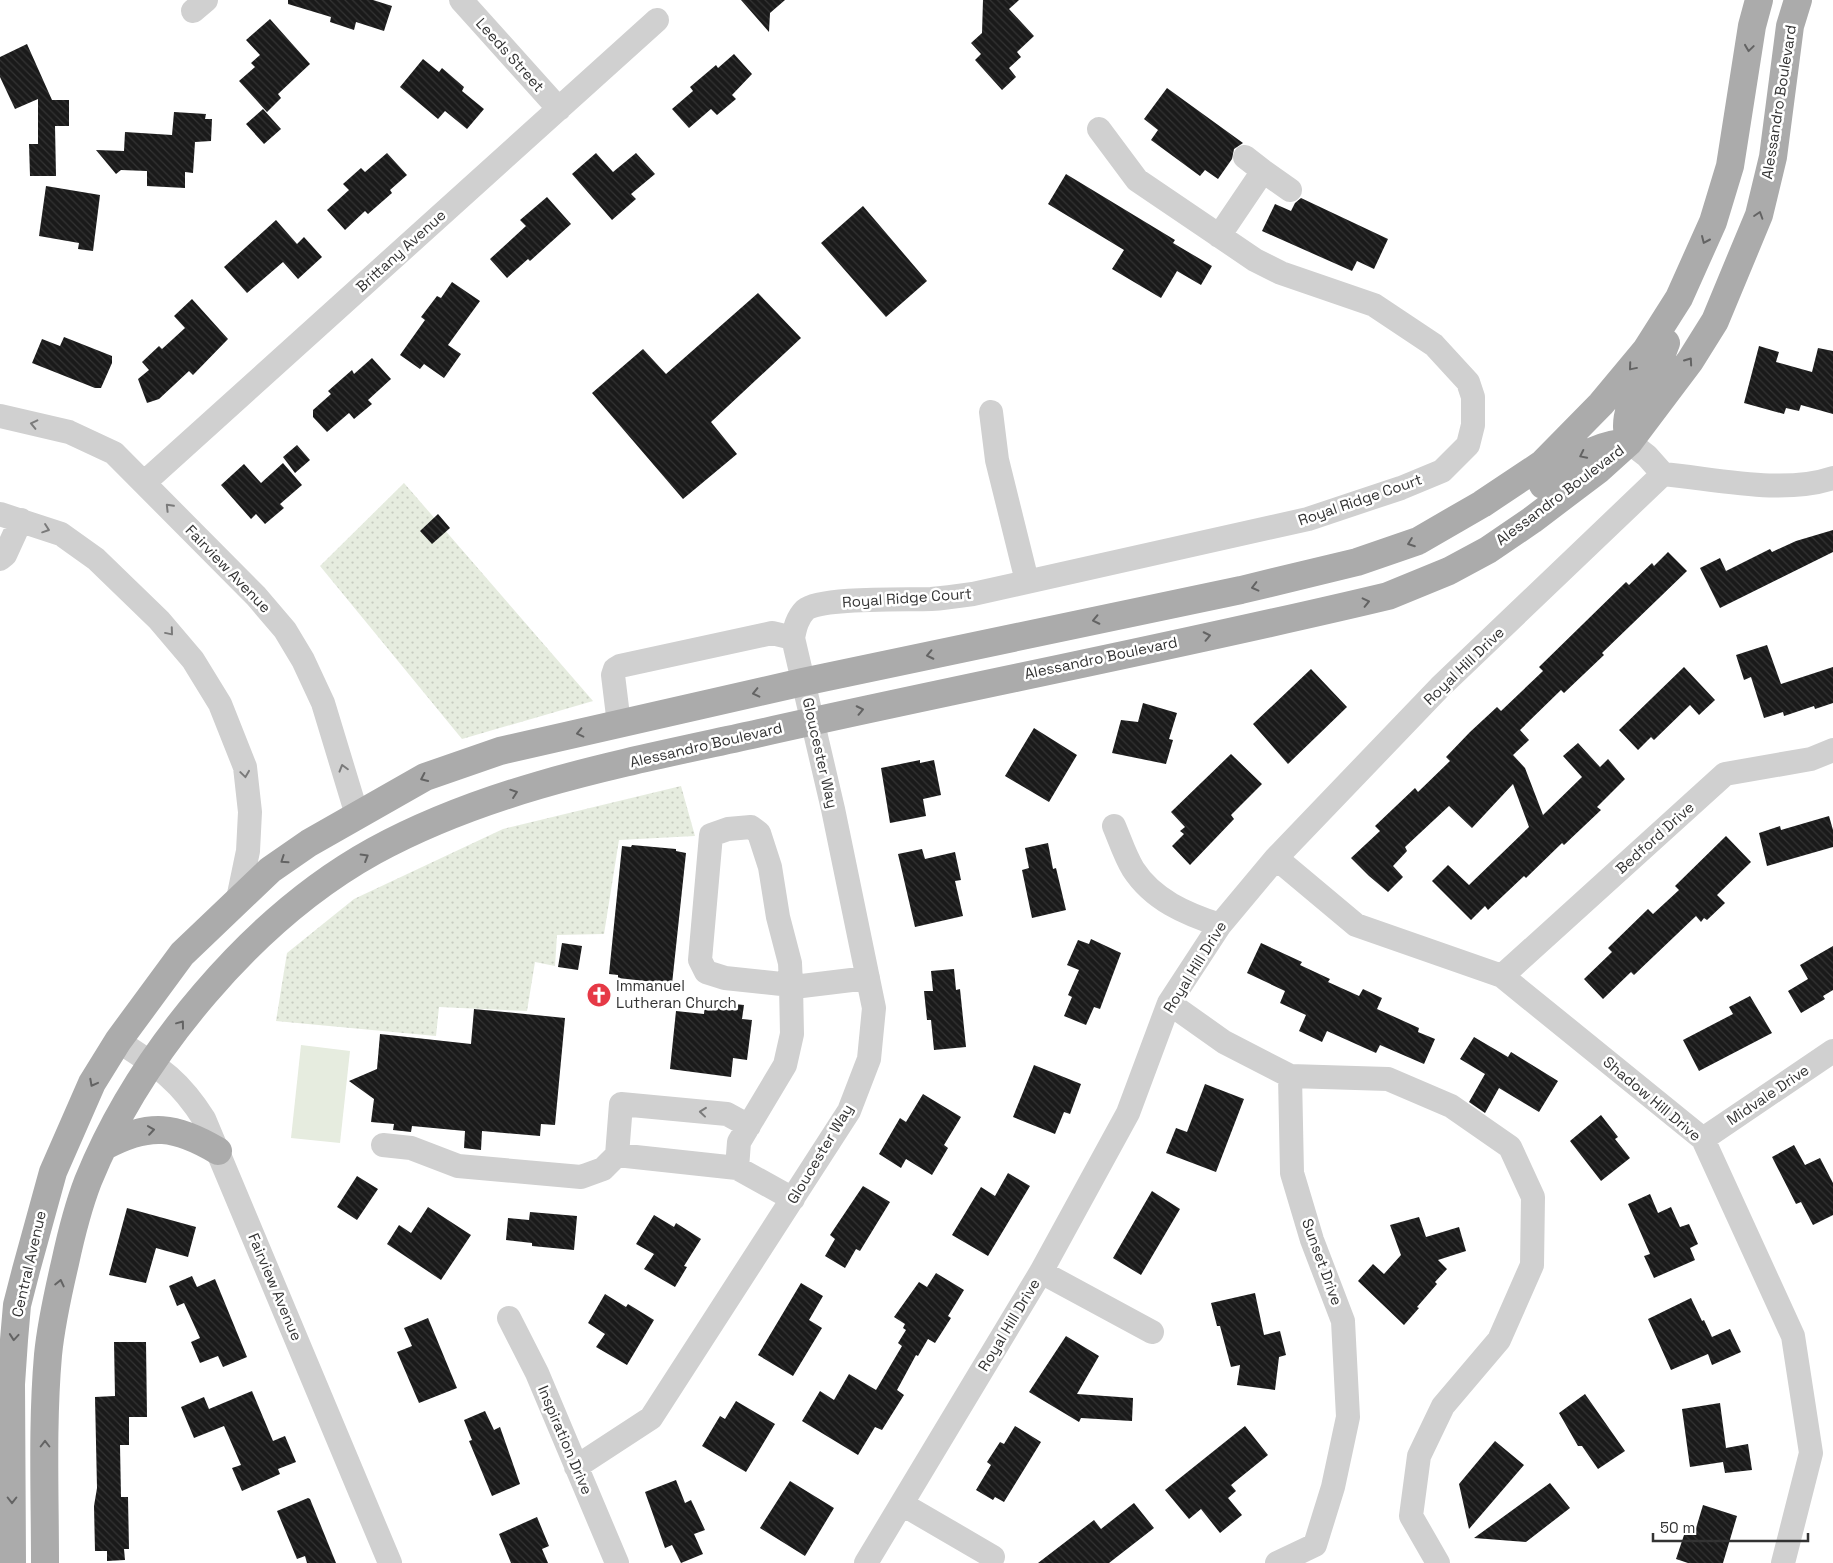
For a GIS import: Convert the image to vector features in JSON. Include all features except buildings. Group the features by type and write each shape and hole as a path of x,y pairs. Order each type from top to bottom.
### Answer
{"main road":[{"path":"1441,527 1475,526 1543,485 1576,458 1604,445 1629,442 1625,428 1628,408 1660,359 1679,298 1713,222 1730,166 1752,26 1759,0"},
{"name":"Alessandro Boulevard","path":"152,1063 201,998 257,937 284,913 335,874 376,850 459,811 542,784 812,721 1388,596 1449,571 1488,550 1598,470 1629,442 1690,361 1715,321 1759,215 1774,157 1790,26 1798,0"},
{"path":"118,1042 182,954 270,870 357,815 425,777 500,751 803,682 1241,590 1347,564 1418,541 1482,504 1542,464 1601,404 1640,357 1679,298"},
{"path":"257,937 264,914 270,904 345,848 354,837 358,825 357,815"},
{"name":"Central Avenue","path":"12,1563 11,1384 17,1305 40,1213 54,1172 92,1083 118,1042"},
{"path":"46,1563 45,1427 48,1353 71,1236 88,1182 105,1146 152,1063"},
{"path":"105,1146 122,1136 156,1128 185,1133 218,1151"}],"street":[{"name":"Leeds Street","path":"461,0 559,109"},
{"name":"Brittany Avenue","path":"145,482 657,20"},
{"name":"Royal Ridge Court","path":"794,638 797,621 806,610 821,604 941,598 973,594 1308,519 1401,488 1442,471 1468,445 1473,425 1473,397 1468,382 1434,345 1374,306 1281,273 1255,260 1137,180 1099,129"},
{"path":"1219,236 1254,164 1290,190"},
{"path":"991,412 998,460 1027,581"},
{"name":"Fairview Avenue","path":"0,416 69,432 114,453 145,482 256,596 285,630 303,660 323,703 357,815"},
{"path":"1629,442 1648,456 1663,474 1784,486 1833,478"},
{"name":"Royal Hill Drive","path":"866,1563 1041,1272 1128,1113 1169,1002 1220,925 1276,858 1440,687 1663,474"},
{"path":"0,559 5,555 10,517 61,534 96,559 159,620 193,660 220,704 245,767 250,812 248,851 238,899"},
{"path":"619,724 612,675 615,669 620,666 772,633 794,638 803,682"},
{"name":"Gloucester Way","path":"576,1467 651,1418 849,1111 869,1059 874,1008 803,682"},
{"name":"Bedford Drive","path":"1502,976 1725,774 1811,759 1833,750"},
{"path":"1114,826 1133,869 1157,896 1193,916 1220,925"},
{"path":"737,1168 739,1142 785,1065 792,1034 791,985 790,963 778,917 770,867 759,833 751,827 728,829 711,835 700,960 706,972 725,978 791,985 802,986 868,978"},
{"name":"Shadow Hill Drive","path":"1276,858 1356,925 1502,976 1703,1139 1793,1336 1811,1453 1783,1563"},
{"path":"1169,1002 1224,1042 1290,1076 1388,1079 1451,1106 1510,1147 1534,1197 1532,1265 1499,1340 1444,1406 1419,1456 1410,1516 1438,1563"},
{"name":"Fairview Avenue","path":"118,1042 173,1078 188,1093 204,1119 390,1563"},
{"name":"Midvale Drive","path":"1703,1139 1833,1051"},
{"name":"Sunset Drive","path":"1277,1563 1315,1545 1333,1487 1348,1417 1343,1321 1312,1240 1292,1173 1290,1076"},
{"path":"383,1145 411,1148 458,1166 581,1177 602,1169 617,1155 621,1104 727,1114 749,1126"},
{"path":"617,1155 737,1168 793,1199"},
{"path":"1041,1272 1152,1332"},
{"name":"Inspiration Drive","path":"509,1318 537,1372 617,1563"},
{"path":"902,1504 993,1556"}],"shaded area":[{"path":"404,483 593,701 462,739 320,566"},
{"path":"681,786 695,836 619,840 604,934 557,935 555,966 535,962 527,1011 439,1007 436,1036 276,1021 287,953 354,899 503,829"},
{"path":"301,1045 350,1051 340,1143 291,1138"}],"place":[{"name":"Immanuel Lutheran Church","path":"599,995"}]}
